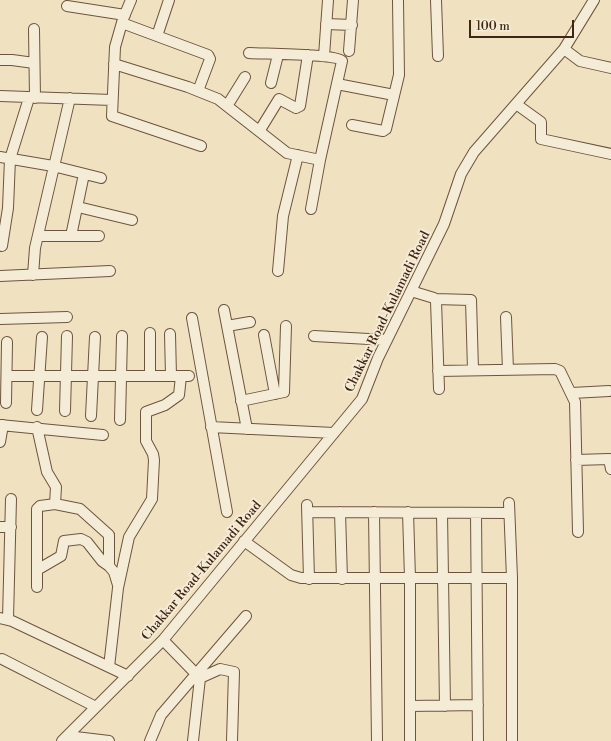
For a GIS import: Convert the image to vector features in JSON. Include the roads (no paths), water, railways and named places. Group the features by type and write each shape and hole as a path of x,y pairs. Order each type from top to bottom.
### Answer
{"street":[{"path":"131,0 123,19 116,44 111,114 114,117 201,146"},
{"path":"156,36 169,0"},
{"path":"324,53 328,0"},
{"path":"349,52 353,0"},
{"path":"352,125 385,130 399,77 398,0"},
{"path":"436,0 438,56"},
{"name":"Chakkar Road-Kulamadi Road","path":"65,739 163,640 244,540 362,399 387,340 444,224 461,174 474,152 564,49 594,0"},
{"path":"67,6 123,19 156,36 209,57 198,91"},
{"path":"326,24 352,25"},
{"path":"2,246 5,158 32,98 34,29"},
{"path":"564,49 580,61 611,68"},
{"path":"249,53 278,55 308,55 324,53 341,59 342,64 320,160 311,209"},
{"path":"272,83 278,55"},
{"path":"260,130 279,99 296,108 300,106 308,55"},
{"path":"0,60 34,63"},
{"path":"114,64 198,91 218,99 260,130 285,151 320,160"},
{"path":"228,106 245,77"},
{"path":"337,84 394,95"},
{"path":"0,96 112,100"},
{"path":"33,274 34,253 70,98"},
{"path":"516,104 541,122 541,139 611,154"},
{"path":"278,271 283,216 298,155"},
{"path":"5,158 53,166 101,178"},
{"path":"71,236 84,174"},
{"path":"78,207 132,220"},
{"path":"38,236 99,236"},
{"path":"0,276 110,271"},
{"path":"411,291 435,299 471,300 473,370"},
{"path":"435,299 439,389"},
{"path":"224,310 247,429"},
{"path":"0,319 66,317"},
{"path":"506,317 508,370"},
{"path":"192,318 227,512"},
{"path":"228,326 250,322"},
{"path":"241,401 284,392 286,326"},
{"path":"150,333 150,376"},
{"path":"109,667 118,588 130,533 152,499 154,460 153,454 146,441 146,412 165,405 179,395 180,376 170,334"},
{"path":"264,335 275,394"},
{"path":"65,411 67,336"},
{"path":"120,420 122,336"},
{"path":"314,336 387,340"},
{"path":"37,410 42,337"},
{"path":"91,416 95,337"},
{"path":"6,404 7,376 4,358 7,342"},
{"path":"438,371 558,369 572,393 575,402 578,532"},
{"path":"7,376 180,376"},
{"path":"572,393 609,391"},
{"path":"0,442 1,425 104,434"},
{"path":"37,427 47,472 56,487 55,504"},
{"path":"211,427 334,433"},
{"path":"576,460 609,459 611,469"},
{"path":"12,499 4,618 128,676"},
{"path":"37,587 37,509 40,506 55,504 80,509 109,535 109,566"},
{"path":"309,579 307,508 340,512 442,513 476,513 509,508 512,578 512,741"},
{"path":"340,512 342,579"},
{"path":"374,512 378,741"},
{"path":"408,512 410,578 410,741"},
{"path":"442,513 445,706"},
{"path":"476,513 478,741"},
{"path":"0,527 11,527"},
{"path":"37,570 61,556 63,543 67,539 84,540 103,563 109,566 115,573 118,588"},
{"path":"244,540 296,578 512,578"},
{"path":"150,741 161,715 198,676 246,616"},
{"path":"163,640 198,676 193,741"},
{"path":"2,659 96,707"},
{"path":"198,676 220,669 232,671 234,673 232,741"},
{"path":"410,706 478,705"},
{"path":"65,739 109,741"}]}
